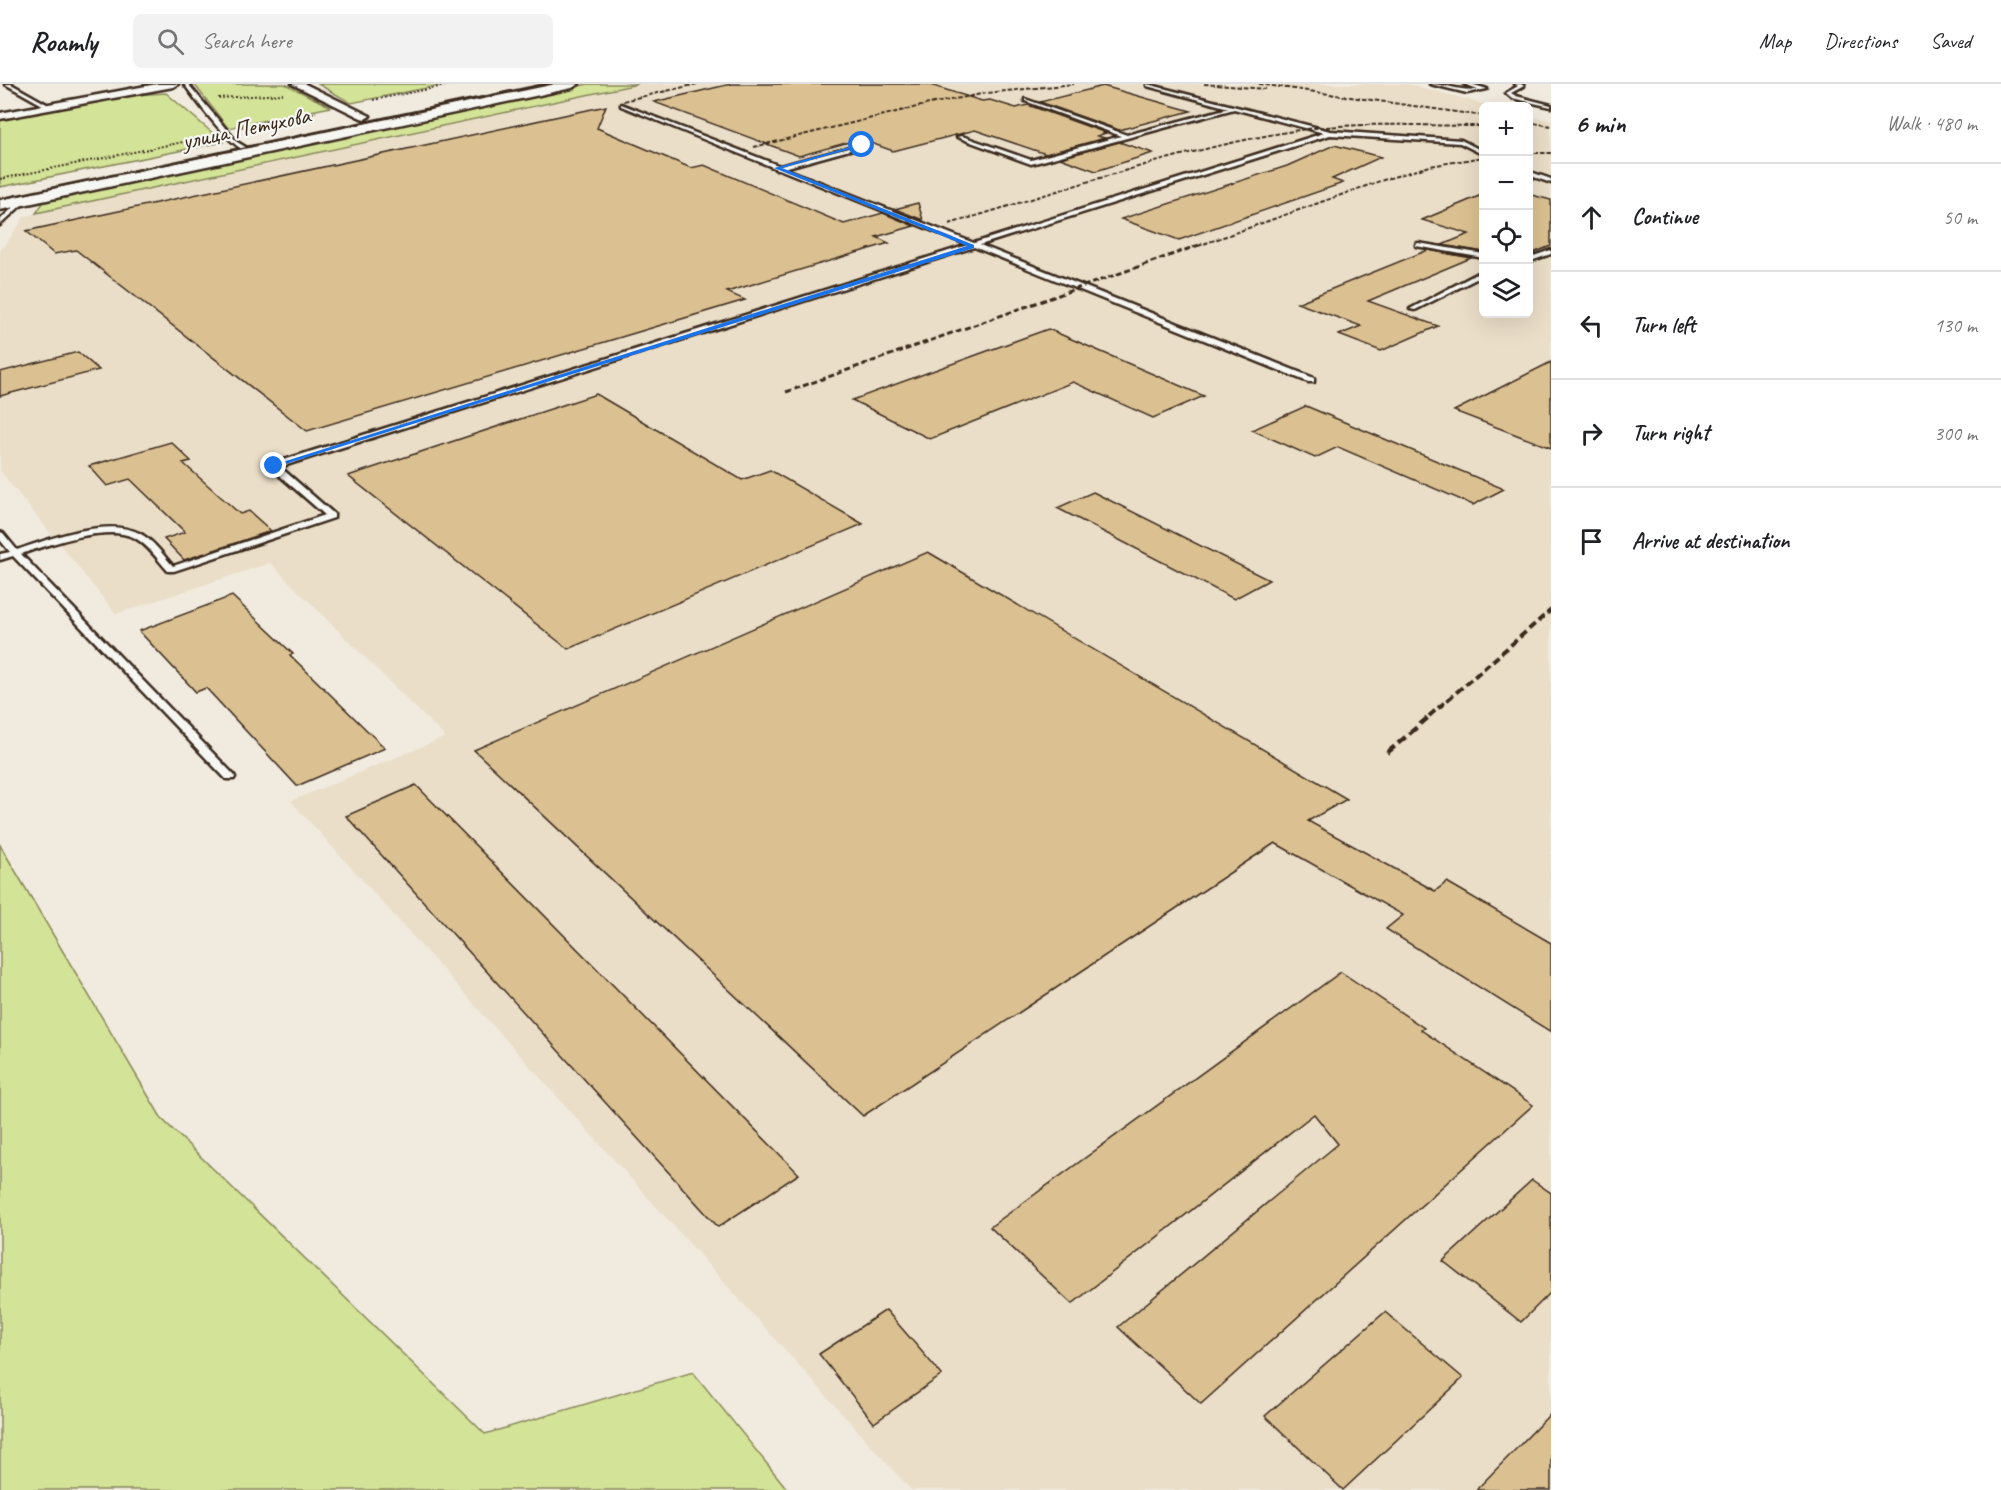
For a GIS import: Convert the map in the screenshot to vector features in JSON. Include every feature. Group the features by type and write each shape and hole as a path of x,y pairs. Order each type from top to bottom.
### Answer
{"highway":[{"name":"улица Петухова","path":"0,192 520,84"},
{"name":"улица Петухова","path":"0,205 572,84"}],"street":[{"path":"0,116 173,84"},
{"path":"297,84 365,116"}],"lane":[{"path":"7,84 50,107"},
{"path":"186,84 235,143 250,152"},
{"path":"1432,84 1467,92 1485,89 1466,84"},
{"path":"1517,84 1522,86 1508,93 1514,97 1551,106"},
{"path":"1149,85 1330,133 1461,142 1479,151"},
{"path":"1027,100 1125,136"},
{"path":"623,105 1311,380"},
{"path":"960,137 1031,162 1233,107"},
{"path":"0,557 57,540 113,530 136,534 171,569 332,516 274,466 1330,133"},
{"path":"777,168 862,145"},
{"path":"1533,175 1551,181"},
{"path":"0,223 25,200"},
{"path":"1418,245 1479,255"},
{"path":"1533,258 1551,252"},
{"path":"1413,309 1479,275"},
{"path":"0,535 230,777"}],"path":[{"path":"198,98 290,93"}],"shaded area":[{"path":"641,84 1408,84 1479,103 1479,318 1533,318 1533,118 1551,120 1551,1490 911,1490 291,801 445,737 270,563 116,614 0,471 0,248 4,247 25,216"}],"green space":[{"path":"194,84 285,84 331,107 228,128"},
{"path":"318,84 447,84 351,103"},
{"path":"588,84 638,84 36,213 45,200"},
{"path":"166,93 223,142 0,187 0,119 134,95"},
{"path":"0,845 162,1119 485,1434 693,1372 788,1490 0,1490"}],"building":[{"path":"731,84 927,84 982,101 990,100 1016,108 1028,105 1106,133 1097,136 1105,138 1046,154 975,130 893,151 860,139 799,156 654,102"},
{"path":"1103,86 1191,111 1119,130 1040,102"},
{"path":"606,106 597,128 691,168 704,165 844,224 883,213 914,226 876,237 889,243 727,292 745,300 307,431 76,250 54,254 26,231"},
{"path":"1119,142 1153,153 1096,171 1060,158"},
{"path":"1334,145 1381,157 1332,179 1343,183 1179,240 1121,219 1287,166"},
{"path":"1533,195 1551,200 1551,246 1533,253"},
{"path":"1479,196 1479,251 1442,245 1469,234 1422,220"},
{"path":"918,203 923,220 895,209"},
{"path":"1428,250 1471,258 1368,301 1438,326 1381,351 1339,335 1361,326 1297,303"},
{"path":"1048,329 1204,396 1153,418 1073,382 930,439 852,400"},
{"path":"78,352 99,370 0,396 0,372"},
{"path":"1551,362 1551,448 1454,411"},
{"path":"596,394 742,480 770,470 863,524 568,649 348,476"},
{"path":"1306,406 1504,489 1473,505 1338,447 1315,458 1252,430"},
{"path":"171,442 191,461 183,463 240,514 249,511 271,531 184,560 164,539 185,532 130,479 107,486 89,466"},
{"path":"1093,492 1269,580 1234,599 1057,508"},
{"path":"928,552 1347,799 1308,821 1435,891 1447,882 1551,943 1551,1032 1386,929 1403,915 1275,843 863,1116 474,750"},
{"path":"232,596 293,654 290,655 385,748 297,786 206,688 196,692 139,631"},
{"path":"416,785 799,1174 718,1227 346,816"},
{"path":"1341,972 1424,1028 1421,1030 1533,1105 1201,1404 1118,1327 1338,1144 1314,1114 1072,1304 990,1227"},
{"path":"1532,1180 1551,1193 1551,1292 1521,1322 1443,1261"},
{"path":"886,1310 942,1375 874,1423 819,1354"},
{"path":"1385,1312 1463,1378 1343,1490 1265,1416"},
{"path":"1551,1413 1551,1490 1476,1490"}],"tram line":[{"path":"0,199 552,84"}],"railway":[{"path":"623,101 697,84"},
{"path":"754,147 929,104 987,93 1074,84"},
{"path":"1204,84 1266,89"},
{"path":"1259,84 1479,115"},
{"path":"1533,123 1551,126"},
{"path":"949,224 1120,172 1249,139 1340,126 1479,126"},
{"path":"1533,153 1551,153"},
{"path":"1198,246 1380,181 1430,166 1479,158"},
{"path":"786,392 1202,244"},
{"path":"1429,716 1551,610"},
{"path":"1387,753 1431,715"}],"route":[{"path":"274,466 972,246 777,168 862,145"}]}
